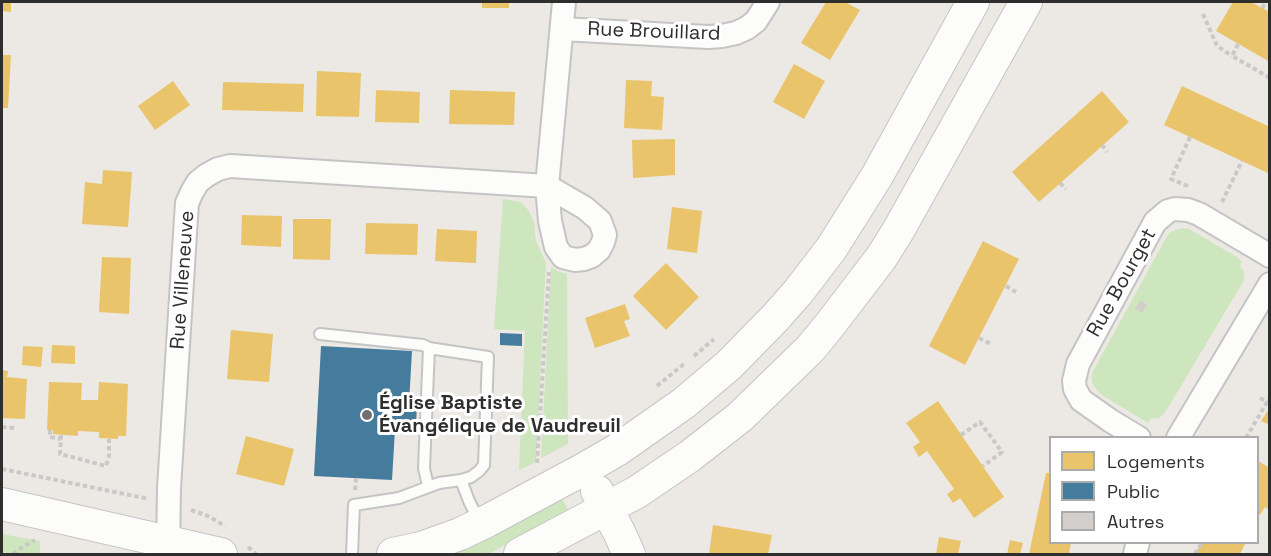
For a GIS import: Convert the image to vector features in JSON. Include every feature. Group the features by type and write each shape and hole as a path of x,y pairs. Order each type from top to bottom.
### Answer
{"main road":[{"path":"393,555 440,542 480,525 584,469 639,434 702,389 753,341 798,292 831,249 862,201 973,2"},
{"path":"520,555 607,509 662,476 740,417 788,372 829,326 881,258 923,189 1026,2"},
{"path":"584,469 607,509 629,555"},
{"path":"3,506 168,549 223,540"}],"street":[{"path":"562,29 564,2"},
{"name":"Rue Brouillard","path":"562,29 722,36 747,28 756,21 768,2"},
{"name":"Rue Villeneuve","path":"168,549 169,488 186,218 188,203 198,182 218,169 230,166 547,186 562,29"},
{"name":"Rue Bourget","path":"1136,436 1081,400 1075,389 1074,381 1078,364 1155,222 1168,211 1188,210 1199,214 1269,256"},
{"path":"1179,436 1269,284"}],"lane":[{"path":"320,334 423,345 429,348 488,357 484,465 471,477 428,486 399,498 354,505 352,555"},
{"path":"428,486 424,468 429,348"},
{"path":"461,480 480,525"}],"path":[{"path":"1262,8 1266,2"},
{"path":"1203,14 1217,46 1269,78"},
{"path":"1232,56 1238,44"},
{"path":"1190,137 1171,179 1192,188"},
{"path":"1102,145 1107,152"},
{"path":"1213,196 1222,202 1242,161"},
{"path":"1060,183 1066,189"},
{"path":"537,463 549,266"},
{"path":"1006,286 1016,292"},
{"path":"655,387 719,334"},
{"path":"979,338 991,344"},
{"path":"1247,436 1269,397"},
{"path":"1260,398 1268,402"},
{"path":"962,435 980,422 1002,452 983,466"},
{"path":"2,428 14,428"},
{"path":"50,430 50,437 61,437 60,454 106,466 109,456 109,439"},
{"path":"2,469 149,499"},
{"path":"189,509 208,516 223,540"},
{"path":"13,555 40,538"}],"green space":[{"path":"503,199 521,202 529,211 534,223 536,241 546,263 536,462 519,470 525,331 494,329"},
{"path":"1189,229 1237,257 1242,262 1240,266 1244,277 1166,411 1159,418 1150,419 1148,423 1100,394 1092,383 1092,373 1167,236 1172,231"},
{"path":"551,267 567,274 568,444 541,458"},
{"path":"558,498 562,499 568,509 566,513 488,554 446,554"},
{"path":"2,534 40,541 40,554 2,554"}],"building: Logements":[{"path":"2,2 11,2 11,12 2,11"},
{"path":"482,2 509,2 509,8 482,8"},
{"path":"826,2 845,2 860,10 830,60 801,43"},
{"path":"1233,2 1251,2 1270,12 1270,62 1216,31"},
{"path":"2,55 11,55 8,108 2,108"},
{"path":"794,64 825,81 804,119 773,102"},
{"path":"317,71 361,73 359,117 316,116"},
{"path":"626,80 652,81 651,96 664,97 662,130 624,128"},
{"path":"173,81 190,105 155,130 138,106"},
{"path":"223,82 304,84 303,112 222,110"},
{"path":"1182,86 1270,127 1270,170 1268,173 1164,125"},
{"path":"376,90 420,92 419,123 375,122"},
{"path":"450,90 515,92 514,125 449,124"},
{"path":"1102,91 1129,122 1039,202 1012,172"},
{"path":"675,139 675,175 633,178 632,140"},
{"path":"103,170 132,172 128,227 82,224 85,182 102,184"},
{"path":"672,207 702,211 697,253 667,249"},
{"path":"242,215 282,216 281,247 241,245"},
{"path":"293,219 331,219 330,260 293,259"},
{"path":"366,223 418,224 417,255 365,254"},
{"path":"437,229 477,231 476,263 435,261"},
{"path":"983,241 1019,259 965,365 929,346"},
{"path":"102,257 131,258 129,314 99,312"},
{"path":"666,263 699,297 666,330 633,296"},
{"path":"625,304 630,319 624,321 630,336 595,348 585,318"},
{"path":"231,330 273,334 269,382 227,379"},
{"path":"52,345 75,346 75,364 51,363"},
{"path":"23,346 43,347 41,367 22,365"},
{"path":"2,370 8,371 7,377 27,379 25,419 2,418"},
{"path":"49,382 82,383 81,400 98,400 99,382 128,384 126,436 118,436 118,439 99,438 99,432 78,431 78,436 53,434 53,430 47,430"},
{"path":"938,401 1004,497 974,518 960,498 953,503 947,494 954,489 927,451 919,457 913,447 920,442 906,423"},
{"path":"1270,407 1270,425 1261,421"},
{"path":"246,436 294,449 284,486 236,474"},
{"path":"1259,462 1270,468 1270,508 1269,510 1265,507 1260,515"},
{"path":"1046,473 1049,473 1049,544 1071,544 1069,554 1029,554"},
{"path":"713,525 772,535 768,554 709,554"},
{"path":"939,537 961,541 958,554 936,554"},
{"path":"1010,540 1023,543 1020,554 1007,554"},
{"path":"1201,544 1245,544 1240,554 1195,554"}],"building: Public":[{"path":"500,333 522,334 522,346 500,345"},
{"name":"Église Baptiste Évangélique de Vaudreuil","path":"321,346 412,351 409,403 417,404 416,426 406,426 405,430 395,429 392,480 314,476"}],"building: Autres":[{"path":"1141,300 1147,305 1142,313 1135,308"}],"place":[{"name":"Église Baptiste Évangélique de Vaudreuil","path":"367,415"}]}
